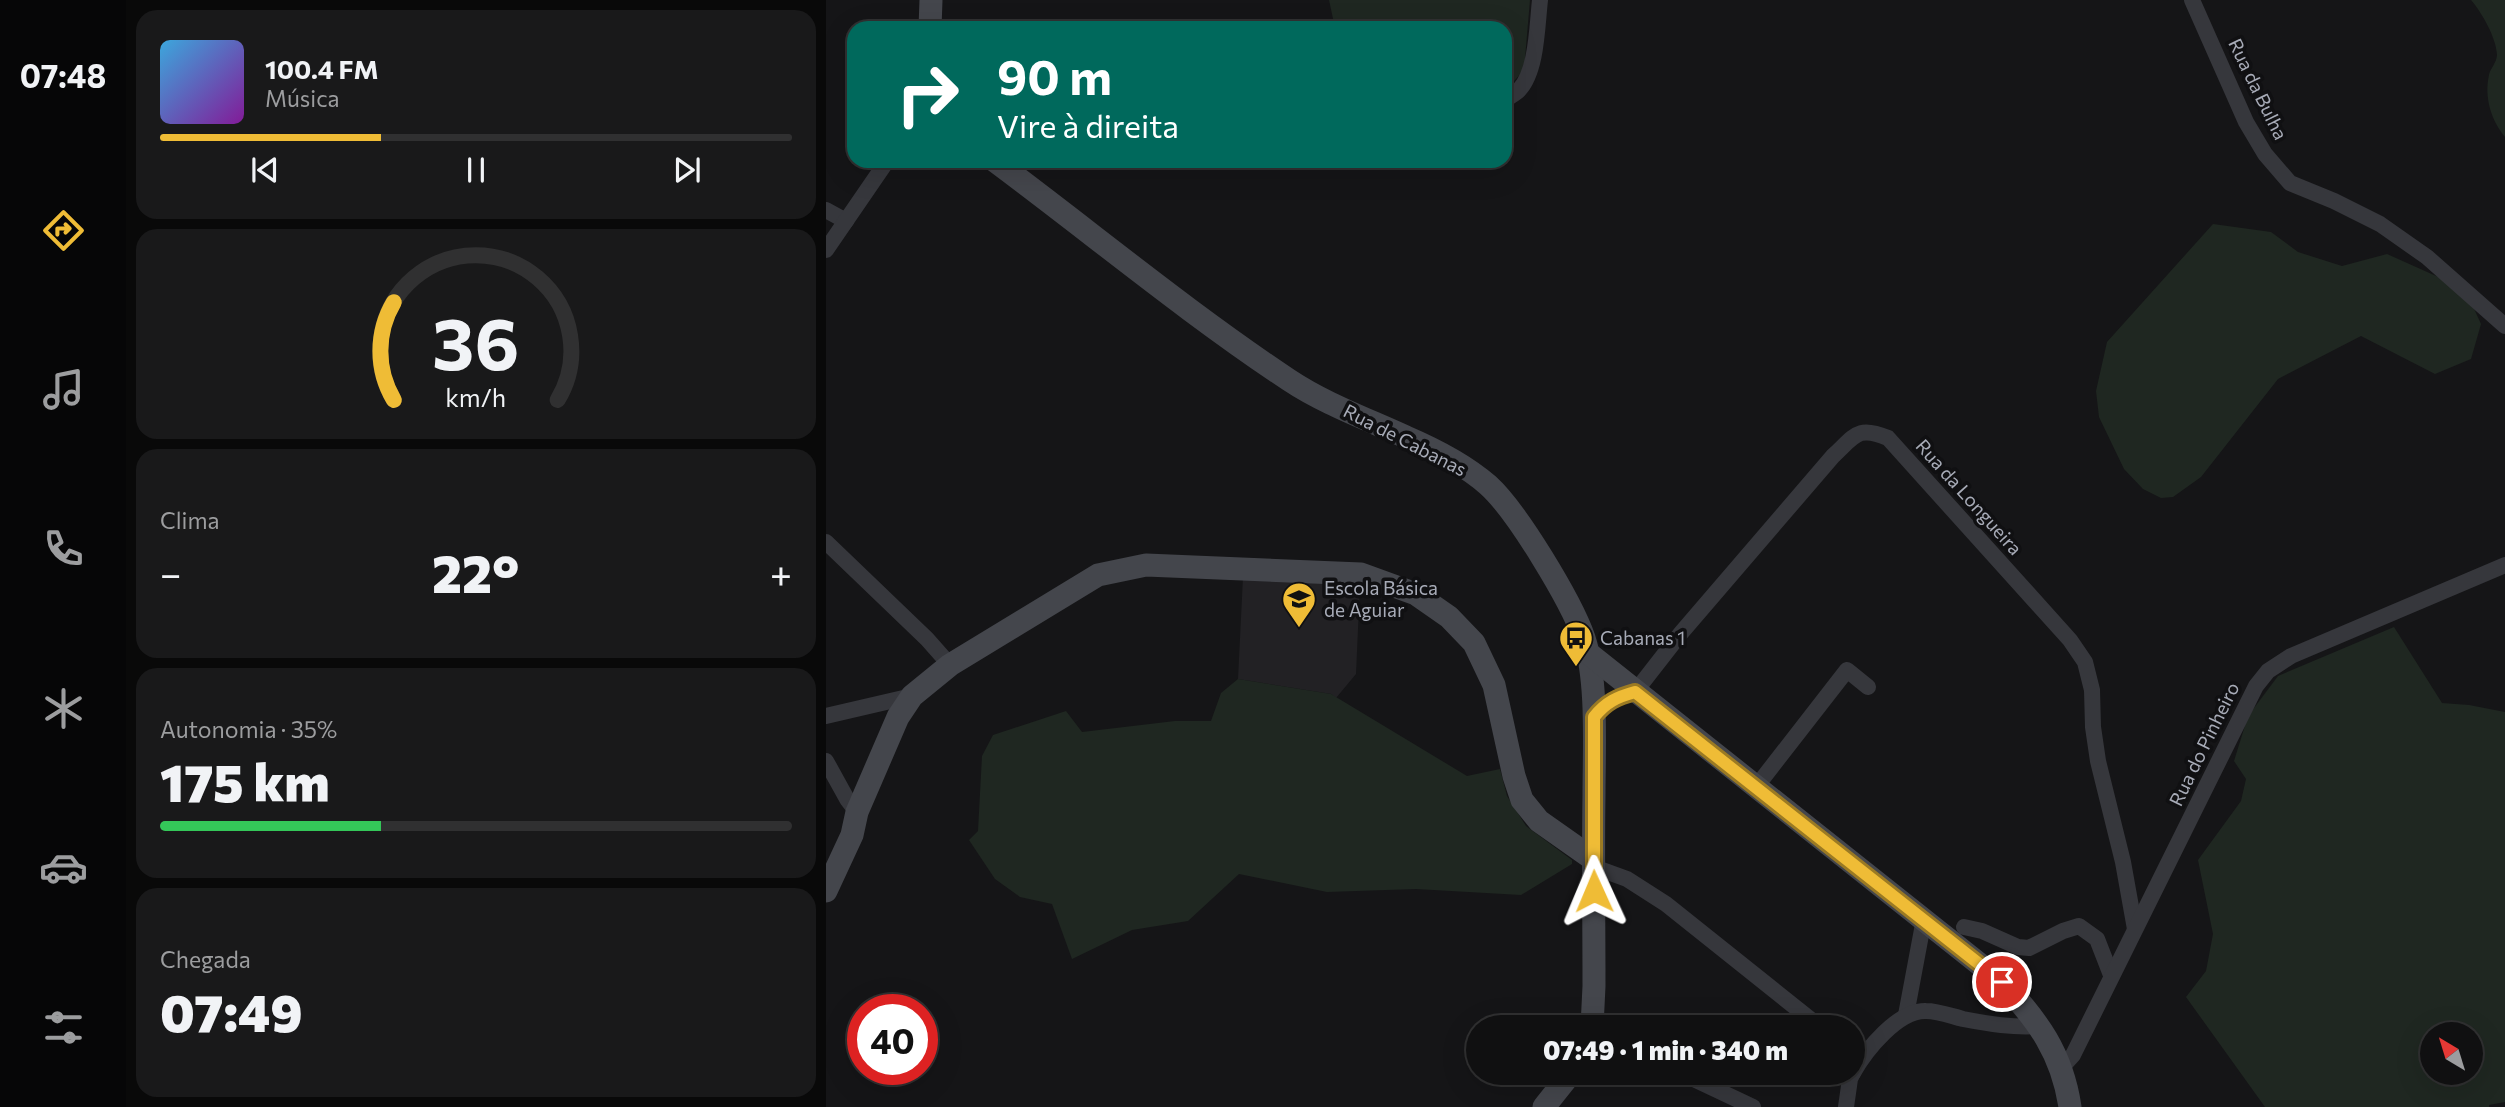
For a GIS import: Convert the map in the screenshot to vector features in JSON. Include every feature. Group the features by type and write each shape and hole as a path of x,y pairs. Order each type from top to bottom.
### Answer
{"street":[{"path":"930,21 931,0"},
{"path":"1512,95 1519,90 1530,73 1539,0"},
{"name":"Rua da Bulha","path":"2192,0 2245,122 2265,154 2290,183 2380,224 2427,257 2505,326"},
{"path":"826,250 882,168"},
{"name":"Rua de Cabanas","path":"1004,168 1292,383 1454,461 1489,486 1514,516 1578,622 1588,653 1594,717 1593,1015"},
{"path":"826,210 846,220"},
{"name":"Rua da Longueira","path":"1635,692 1681,633 1833,456 1858,433 1871,431 1888,438 2070,640 2085,662 2092,690 2093,727 2098,761 2123,862 2135,929"},
{"path":"826,542 901,613 950,665"},
{"path":"826,891 852,835 857,811 898,717 912,696 950,665 1098,575 1146,565 1361,574 1416,594 1449,617 1474,643 1494,685 1522,800 1539,821 1594,863 1627,879 1666,904 1805,1015"},
{"name":"Rua do Pinheiro","path":"2062,1068 2073,1055 2256,686 2268,671 2291,656 2505,565"},
{"path":"1588,653 2002,982 2039,1026 2053,1048 2062,1068 2070,1107"},
{"path":"1756,787 1847,670 1868,687"},
{"path":"1594,717 1615,697 1635,692"},
{"path":"826,716 912,696"},
{"path":"826,761 847,799 857,811"},
{"path":"1906,1014 1924,919"},
{"path":"1964,927 1982,931 2018,947 2029,948 2079,926 2097,939 2111,975"},
{"path":"1865,1054 1906,1014 1925,1011 2015,1027 2039,1026"},
{"path":"1544,1107 1561,1085"},
{"path":"1706,1085 1753,1107"},
{"path":"1846,1107 1849,1085"}],"shaded area":[{"path":"1329,0 1530,0 1524,70 1512,83 1512,21 1334,21"},
{"path":"2471,0 2505,0 2505,137 2492,116 2488,100 2488,83 2497,58 2496,48 2488,26"},
{"path":"2213,224 2271,232 2298,252 2342,266 2387,254 2465,289 2481,324 2471,359 2435,374 2361,336 2278,379 2201,477 2173,497 2161,498 2143,489 2124,469 2099,417 2096,391 2107,342"},
{"name":"Escola Básica de Aguiar","path":"1243,577 1360,584 1356,674 1336,698 1331,694 1238,679"},
{"path":"2394,627 2442,703 2505,712 2505,1102 2489,1107 2265,1107 2186,997 2206,971 2213,934 2198,860 2241,801 2246,779 2234,761 2248,716 2278,676"},
{"path":"1238,679 1331,694 1467,776 1500,769 1507,796 1526,826 1572,860 1572,864 1521,895 1416,889 1327,892 1239,874 1188,921 1132,930 1072,959 1052,904 1020,897 995,879 969,840 978,831 982,756 993,735 1066,711 1082,732 1175,721 1211,721 1221,693"}],"place":[{"name":"Escola Básica de Aguiar","path":"1299,629"},
{"name":"Cabanas 1","path":"1576,668"}],"route":[{"path":"1594,891 1594,717 1615,697 1635,692 2002,982"}]}
